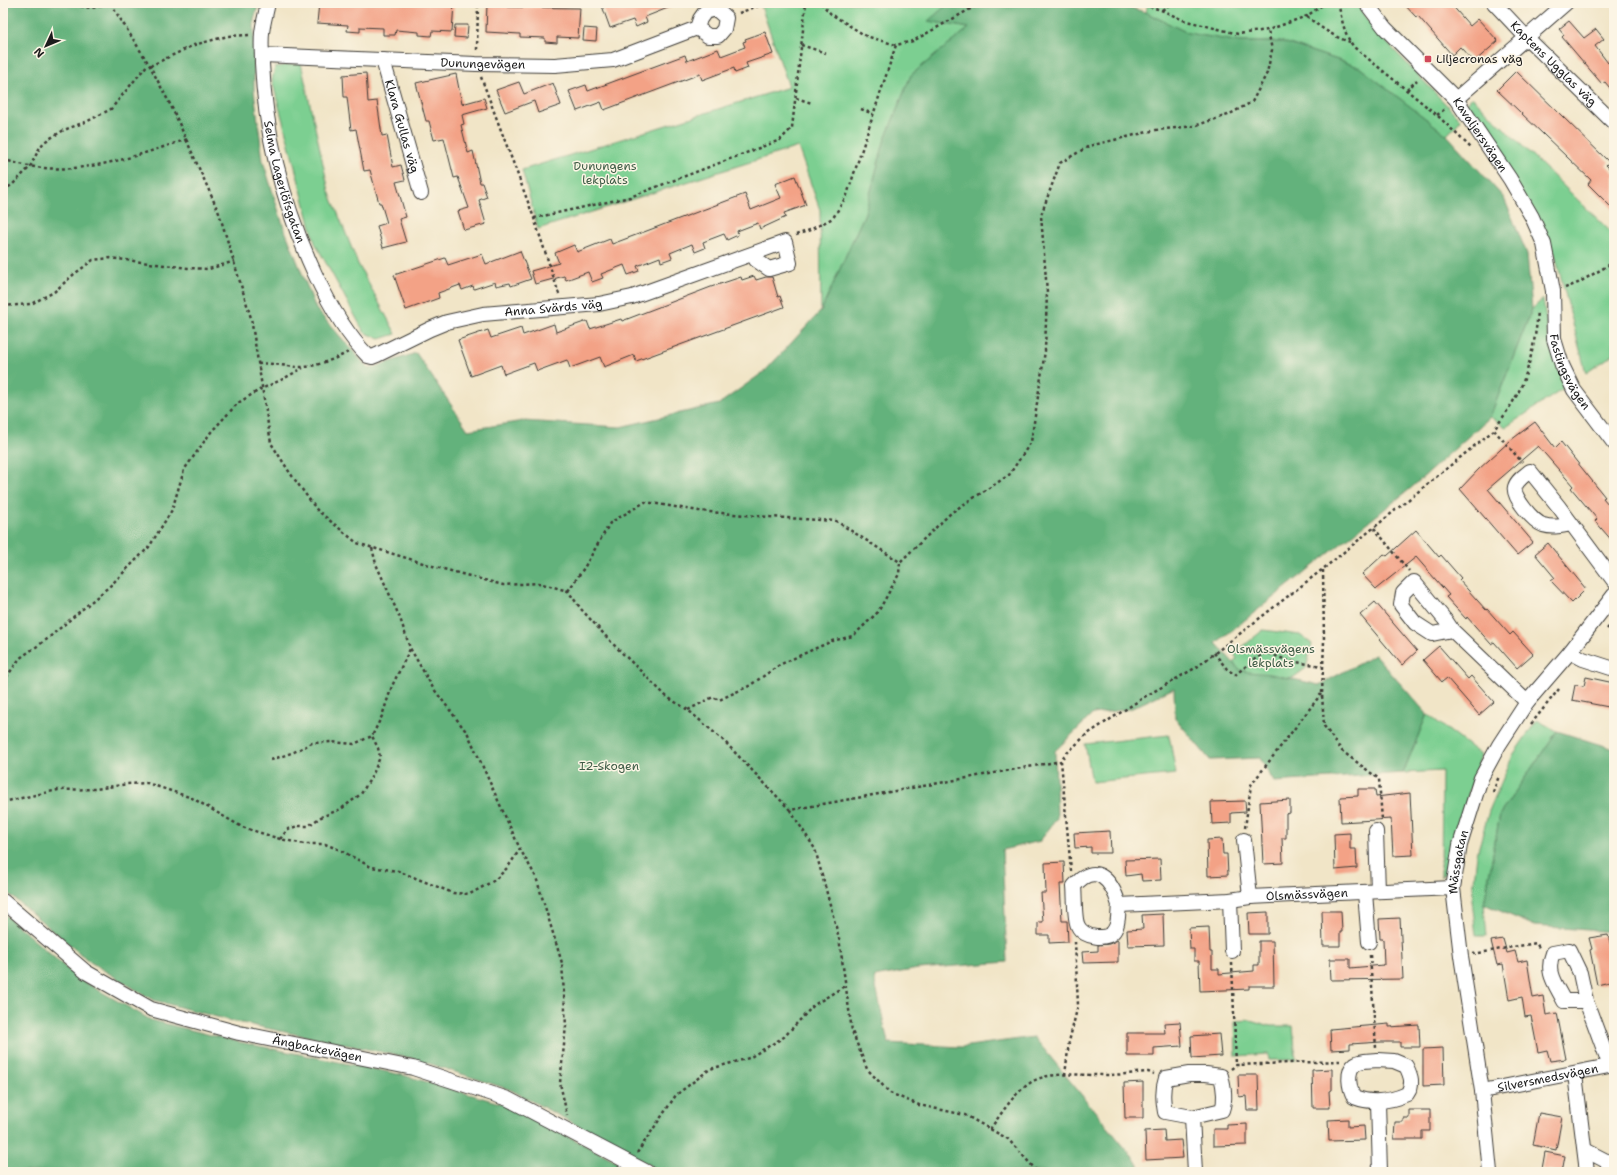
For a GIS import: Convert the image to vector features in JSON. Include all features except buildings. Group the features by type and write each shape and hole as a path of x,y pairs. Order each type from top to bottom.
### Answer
{"street":[{"name":"Selma Lagerlöfsgatan","path":"268,3 262,33 263,92 267,122 293,221 321,286 336,315 358,346"},
{"name":"Kavaljersvägen","path":"1366,3 1385,28 1456,99 1510,179 1532,217 1544,244 1553,291"},
{"name":"Kaptens Ugglas väg","path":"1494,3 1526,37 1614,124"},
{"path":"1456,99 1566,3"},
{"path":"716,9 726,18 724,30 718,36 708,36 697,28 700,19 705,12 716,9"},
{"name":"Dunungevägen","path":"262,55 476,64 555,65 613,60 697,28"},
{"name":"Klara Gullas väg","path":"383,60 421,193"},
{"path":"754,254 756,260 769,269 790,263 785,242"},
{"name":"Anna Svärds väg","path":"358,346 368,356 372,357 447,322 483,314 599,304 632,297 785,242"},
{"name":"Fastingsvägen","path":"1553,291 1554,339 1562,365 1574,390 1614,443"},
{"path":"1571,524 1559,527 1539,524 1524,507 1514,492 1515,486 1530,471 1571,524 1614,581"},
{"path":"1452,630 1432,634 1415,623 1401,605 1403,593 1414,582 1452,630 1527,702"},
{"name":"Mässgatan","path":"1490,1172 1482,1091 1462,963 1453,888 1460,845 1481,778 1499,745 1527,702 1570,652 1614,595"},
{"path":"1570,652 1583,659 1614,669"},
{"name":"Olsmässvägen","path":"1369,942 1376,831"},
{"name":"Olsmässvägen","path":"1244,840 1250,897"},
{"path":"1089,874 1097,874 1106,878 1112,886 1119,904 1116,929 1110,935 1097,937 1089,935 1082,932 1077,926 1074,886 1083,877 1089,874"},
{"name":"Olsmässvägen","path":"1119,904 1230,900 1250,897 1453,888"},
{"path":"1230,900 1232,951"},
{"name":"Ängbackevägen","path":"3,901 86,972 151,1009 239,1033 413,1068 508,1099 631,1162 647,1172"},
{"path":"1586,1001 1564,1001 1551,977 1549,962 1553,952 1569,950 1580,973 1586,1001 1612,1066"},
{"path":"1377,1060 1394,1061 1406,1066 1411,1076 1412,1085 1407,1094 1394,1099 1378,1102 1354,1097 1350,1089 1350,1071 1354,1064 1377,1060"},
{"name":"Silversmedsvägen","path":"1482,1091 1612,1066"},
{"path":"1195,1074 1221,1076 1224,1086 1225,1103 1222,1110 1192,1117 1165,1112 1162,1099 1163,1086 1166,1078 1195,1074"},
{"path":"1575,1074 1587,1172"},
{"path":"1378,1102 1380,1172"},
{"path":"1192,1117 1195,1172"},
{"path":"1585,1150 1614,1165"}],"path":[{"path":"70,3 82,8 93,8 108,3"},
{"path":"112,3 114,9 149,65 188,140 219,213 235,261 251,318 261,389 271,443 290,473 317,510 357,543 372,548 503,585 540,583 568,591 581,609 608,638 667,697 688,710 725,742 790,810 815,849 839,938 852,1031 867,1069 890,1093 920,1105 965,1115 1008,1139 1036,1172"},
{"path":"478,3 476,64 534,218 563,307"},
{"path":"726,18 766,3"},
{"path":"534,218 630,197 780,140 792,128 806,3"},
{"path":"821,3 831,14 866,36 896,45 913,41 982,3"},
{"path":"1138,3 1161,10 1183,20 1238,34 1268,30 1307,16 1325,3"},
{"path":"1161,10 1172,3"},
{"path":"1338,3 1350,42"},
{"path":"1307,16 1316,24 1339,39 1350,42 1437,115 1474,152"},
{"path":"688,710 713,697 719,700 749,686 781,664 832,641 853,636 878,612 899,574 900,562 952,512 1009,475 1031,442 1045,350 1047,292 1041,215 1060,163 1089,146 1156,130 1194,126 1228,115 1252,102 1267,73 1272,50 1268,30"},
{"path":"3,190 12,186 30,167 44,142 64,130 88,121 111,109 149,65 194,45 228,36 262,33"},
{"path":"801,45 826,53"},
{"path":"785,242 790,237 810,230 833,218 847,195 896,45"},
{"path":"1407,90 1418,80"},
{"path":"795,97 812,103"},
{"path":"861,109 873,114"},
{"path":"3,159 30,167 53,170 94,166 188,140"},
{"path":"3,306 31,304 54,292 72,275 93,260 110,258 209,269 235,261"},
{"path":"1553,291 1578,283 1614,262"},
{"path":"1074,886 1061,761 1064,756 1086,735 1146,696 1197,667 1323,569 1494,430 1510,407 1524,379 1535,340 1539,305"},
{"path":"3,682 20,658 46,640 106,590 149,547 172,510 184,470 211,432 238,404 261,389 303,368 344,355 358,346"},
{"path":"258,364 268,363 303,368"},
{"path":"1494,430 1530,471"},
{"path":"568,591 584,568 610,523 645,502 699,511 836,521 900,562"},
{"path":"1374,528 1413,575 1414,582"},
{"path":"372,548 376,564 400,618 410,648 432,688 468,734 520,850 536,877 562,963 566,1026 560,1083 567,1115 580,1136"},
{"path":"1323,569 1324,641 1322,694 1324,726 1342,751 1380,779 1382,820 1376,831"},
{"path":"1605,632 1614,621"},
{"path":"271,760 294,752 312,743 331,742 354,744 372,736 382,716 392,686 410,648"},
{"path":"1214,653 1227,669 1235,675 1255,659 1268,653 1289,661 1322,666"},
{"path":"1528,728 1560,687"},
{"path":"1244,840 1251,785 1322,694"},
{"path":"280,839 288,829 298,826 308,826 321,817 341,809 360,794 373,774 380,757 378,748 372,736"},
{"path":"790,810 1061,761"},
{"path":"1491,796 1500,775"},
{"path":"3,802 58,790 96,789 127,784 147,783 192,798 242,827 280,839 304,844 325,844 340,850 371,867 398,871 453,894 470,894 495,880 508,867 520,850"},
{"path":"1065,1075 1071,1032 1078,1005 1075,939 1077,926"},
{"path":"1369,942 1377,1060"},
{"path":"1472,947 1473,954 1536,943 1549,962"},
{"path":"1232,951 1236,1065 1342,1060 1354,1064"},
{"path":"631,1162 676,1095 710,1069 749,1058 784,1037 814,1005 846,985"},
{"path":"990,1129 1011,1100 1031,1082 1047,1076 1106,1075 1148,1072 1166,1078"}],"green space":[{"name":"I2-Skogen","path":"3,3 259,3 254,20 254,90 263,161 283,225 316,309 369,369 416,353 468,430 523,421 620,427 719,404 765,371 821,311 865,213 884,142 911,75 969,28 928,21 949,3 1114,3 1145,12 1188,33 1240,42 1283,42 1359,67 1447,135 1504,198 1527,254 1532,309 1490,417 1410,489 1216,643 1239,669 1248,672 1271,674 1319,685 1375,655 1427,714 1403,773 1274,782 1260,758 1210,760 1175,718 1174,688 1130,709 1093,714 1055,751 1057,818 1040,841 1002,850 1007,962 918,969 874,977 888,1043 961,1047 1034,1037 1135,1160 1142,1172 660,1172 632,1155 511,1090 415,1059 232,1021 153,1000 90,962 3,889"},
{"name":"Dunungens lekplats","path":"760,3 949,3 929,21 969,28 911,75 884,142 865,213 821,311 820,210 798,147 538,229 522,170 789,87"},
{"path":"1149,3 1356,3 1373,28 1461,120 1447,135 1359,67 1283,42 1240,42 1188,33 1145,12"},
{"path":"301,63 329,191 358,264 396,334 380,339 364,332 315,243 272,80 275,67"},
{"path":"1472,97 1614,235 1614,354 1586,373 1554,251 1466,104"},
{"path":"1543,299 1549,340 1566,387 1506,427 1490,417 1532,309"},
{"name":"Olsmässvägens lekplats","path":"1263,630 1300,635 1312,644 1306,668 1294,677 1260,683 1230,666 1237,659 1234,654"},
{"path":"1427,714 1481,755 1463,811 1451,868 1441,877 1442,771 1403,773"},
{"path":"1537,720 1557,731 1500,814 1484,904 1487,936 1476,936 1472,900 1477,854 1489,811 1513,755"},
{"path":"1557,731 1614,749 1614,932 1535,926 1484,904 1500,814"},
{"path":"1169,735 1176,774 1092,782 1085,744"},
{"path":"3,913 79,979 151,1020 239,1042 403,1075 507,1105 638,1172 3,1172"},
{"path":"1250,1020 1271,1026 1293,1026 1296,1060 1269,1060 1268,1054 1236,1056 1235,1021"}],"place":[{"name":"Liljecronas väg","path":"1428,59"}]}
